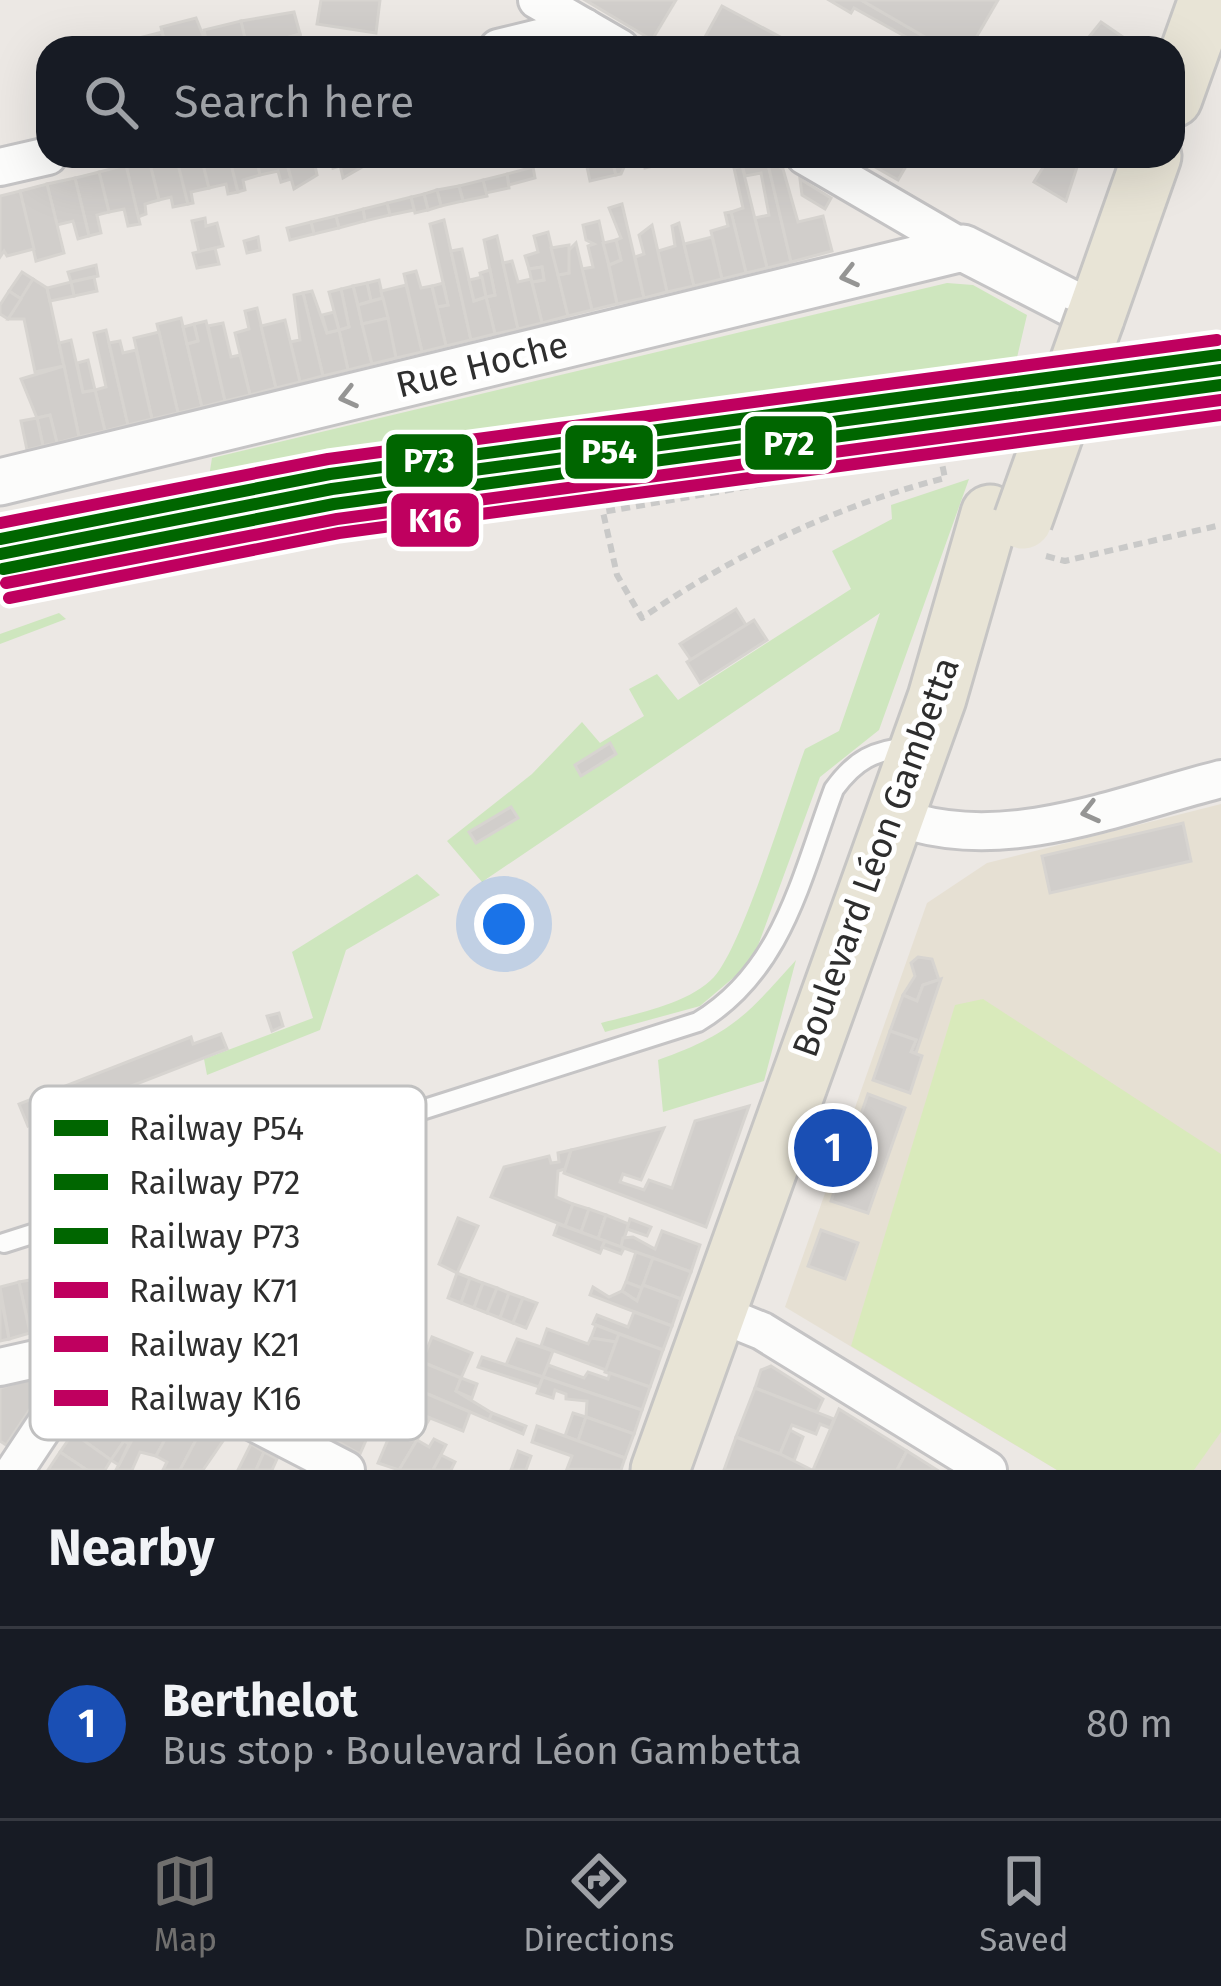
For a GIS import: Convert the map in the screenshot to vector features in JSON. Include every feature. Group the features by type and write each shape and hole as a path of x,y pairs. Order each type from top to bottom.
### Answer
{"main road":[{"path":"1159,36 1172,0"},
{"path":"1185,64 1208,0"},
{"path":"1080,312 1114,168"},
{"path":"1007,517 1080,312 1146,168"},
{"name":"Boulevard Léon Gambetta","path":"685,1470 727,1316 920,746 1007,517"},
{"name":"Boulevard Léon Gambetta","path":"660,1470 727,1316 916,823 1007,517"}],"street":[{"path":"537,0 599,36"},
{"path":"547,36 584,27"},
{"path":"0,167 36,159"},
{"path":"826,168 1080,312"},
{"name":"Rue Hoche","path":"4,476 963,248"},
{"path":"916,823 963,834 1010,832 1221,779"},
{"path":"727,1316 988,1470"},
{"path":"0,1367 30,1360"},
{"path":"16,1470 36,1440"},
{"path":"286,1440 346,1470"}],"lane":[{"path":"426,1109 698,1022 732,999 766,961 834,789 845,774 872,752 920,746"},
{"path":"4,1243 30,1235"}],"path":[{"path":"1110,400 1221,386"},
{"path":"89,548 576,469 1024,411"},
{"path":"920,426 923,456"},
{"path":"940,454 945,478 807,526 733,561 642,618 617,575 604,512 923,456 940,454"},
{"path":"1065,562 1221,525"}],"shaded area":[{"path":"1221,804 1221,1470 1057,1470 785,1307 927,903 987,863"}],"green space":[{"path":"947,283 973,285 1027,315 1015,366 879,380 208,483 212,458"},
{"path":"969,479 879,730 820,777 752,962 700,1006 605,1032 601,1023 661,1007 714,977 751,903 805,749 839,731 880,613 482,882 447,841 532,774 582,722 600,743 644,716 629,689 657,674 678,700 851,589 832,551 892,519 891,505"},
{"path":"59,613 66,619 0,644 0,634"},
{"path":"417,874 440,895 346,950 320,1030 207,1075 204,1059 313,1018 292,952"},
{"path":"796,960 764,1081 663,1112 658,1060 721,1032 764,996"},
{"path":"983,999 1221,1154 1221,1432 1194,1470 1057,1470 851,1346 955,1005"}],"building":[{"path":"321,0 380,0 376,33 317,24"},
{"path":"585,0 676,0 654,36 645,36"},
{"path":"829,0 861,0 923,36 904,36 854,8 851,13"},
{"path":"861,0 998,0 977,36 923,36"},
{"path":"722,6 778,36 706,36"},
{"path":"294,12 300,34 244,36 241,21"},
{"path":"196,18 203,36 163,36 161,27"},
{"path":"241,21 244,36 205,36 204,30"},
{"path":"1101,22 1122,36 1090,36"},
{"path":"127,168 151,168 159,200 145,204 146,214 138,217"},
{"path":"127,168 140,224 128,226 124,209 109,212 99,172"},
{"path":"151,168 179,168 188,204 173,207 171,197 159,200"},
{"path":"179,168 204,168 209,188 191,192 193,203 188,204"},
{"path":"204,168 232,168 238,192 228,194 226,184 209,188"},
{"path":"232,168 259,168 260,175 243,180 245,190 238,192"},
{"path":"259,168 288,168 291,179 281,182 278,171 260,175"},
{"path":"288,168 316,168 317,175 294,189"},
{"path":"341,168 360,168 343,178"},
{"path":"533,168 535,178 509,185 507,174"},
{"path":"587,168 614,168 616,175 590,181"},
{"path":"734,168 742,168 767,268 746,273 731,212 743,208"},
{"path":"743,168 769,168 791,262 767,268 755,218 769,215 761,173 745,176"},
{"path":"769,168 783,169 798,222 823,216 832,251 791,262"},
{"path":"877,168 905,168 898,180"},
{"path":"1043,168 1077,168 1066,201 1034,182"},
{"path":"99,172 109,212 97,215 101,233 89,236 75,178"},
{"path":"507,174 509,188 486,193 483,180"},
{"path":"75,178 89,236 78,239 73,221 57,225 47,184"},
{"path":"800,179 831,198 825,209 802,195"},
{"path":"483,180 487,196 463,201 459,186"},
{"path":"47,184 64,253 36,261 20,191"},
{"path":"459,186 463,201 441,206 437,190"},
{"path":"437,190 441,206 428,210 424,194"},
{"path":"20,191 34,249 7,256 4,251 0,257 0,196"},
{"path":"424,194 428,210 415,213 411,197"},
{"path":"411,197 414,210 390,215 387,203"},
{"path":"387,203 390,215 365,221 363,209"},
{"path":"622,204 644,298 617,304 609,265 621,260 616,240 621,238 609,208"},
{"path":"363,209 365,221 339,228 336,216"},
{"path":"731,212 746,273 722,279 711,231 728,226 725,213"},
{"path":"336,216 339,228 314,234 311,222"},
{"path":"205,218 206,226 217,223 223,246 199,252 192,221"},
{"path":"444,220 471,340 446,346 437,307 448,305 430,224"},
{"path":"599,221 617,304 592,310 582,269 593,267 588,246 594,244 586,240 583,225"},
{"path":"311,222 314,234 290,240 287,228"},
{"path":"679,223 694,286 667,292 658,251 675,246 672,226"},
{"path":"652,225 667,292 644,298 635,257 644,254 639,235"},
{"path":"548,232 568,316 542,323 532,282 544,280 542,267 529,269 525,256 538,252 534,236"},
{"path":"497,236 518,329 495,334 486,297 495,295 484,240"},
{"path":"258,237 260,250 247,253 244,241"},
{"path":"712,237 722,279 694,286 684,244"},
{"path":"616,240 621,260 609,265 603,243"},
{"path":"576,243 592,310 568,316 558,275 569,273 566,253"},
{"path":"569,245 569,273 558,275 551,248"},
{"path":"215,248 219,264 197,268 193,253"},
{"path":"462,249 474,301 486,297 495,334 471,340 451,251"},
{"path":"512,261 518,282 531,279 542,323 518,329 503,263"},
{"path":"96,265 98,276 71,282 68,272"},
{"path":"542,267 544,280 532,282 529,269"},
{"path":"490,270 495,295 486,297 480,273"},
{"path":"416,271 421,288 432,286 446,346 422,352 404,274"},
{"path":"22,272 33,279 21,299 9,291"},
{"path":"94,277 97,291 74,296 71,282"},
{"path":"482,277 486,297 474,301 469,280"},
{"path":"33,279 47,288 64,366 35,372 24,319 8,319"},
{"path":"379,280 383,298 371,301 367,283"},
{"path":"71,282 74,296 50,301 47,288"},
{"path":"367,283 371,301 358,305 353,286"},
{"path":"443,283 448,305 437,307 432,286"},
{"path":"406,285 422,352 396,358 381,291"},
{"path":"353,286 372,364 348,370 339,330 349,327 341,289"},
{"path":"341,289 349,327 339,330 329,292"},
{"path":"9,291 21,299 8,319 0,314 0,305"},
{"path":"312,291 327,333 339,330 348,370 323,376 303,293"},
{"path":"303,293 323,376 300,382 290,342 300,340 294,295"},
{"path":"383,298 388,318 362,324 358,305"},
{"path":"257,308 276,388 250,395 235,333 249,329 245,311"},
{"path":"334,312 339,330 327,333 322,315"},
{"path":"181,318 202,407 178,413 157,324"},
{"path":"388,318 396,358 372,364 362,324"},
{"path":"285,320 300,382 276,388 261,326"},
{"path":"206,321 225,401 202,407 187,344 198,341 194,324"},
{"path":"223,323 231,357 240,355 250,395 225,401 208,326"},
{"path":"194,324 198,341 187,344 183,327"},
{"path":"106,330 128,425 105,431 95,390 106,387 94,333"},
{"path":"159,332 178,413 152,419 134,338"},
{"path":"71,340 83,392 95,390 105,431 79,437 59,343"},
{"path":"120,341 123,353 136,350 152,419 128,425 109,343"},
{"path":"88,360 95,390 83,392 77,363"},
{"path":"64,366 79,437 57,443 50,415 37,418 21,379"},
{"path":"50,415 57,443 43,446 37,418"},
{"path":"37,418 43,446 27,450 21,421"},
{"path":"736,609 746,625 691,660 680,644"},
{"path":"754,620 767,640 700,683 687,662"},
{"path":"610,743 616,754 581,776 575,765"},
{"path":"511,807 518,818 476,843 469,832"},
{"path":"1183,823 1191,861 1050,893 1042,856"},
{"path":"918,957 932,959 939,980 923,985 917,1001 903,995 915,976 911,963"},
{"path":"941,979 916,1053 911,1052 916,1040 890,1031 903,995 917,1001 923,985"},
{"path":"279,1013 283,1026 272,1031 267,1016"},
{"path":"890,1031 916,1040 911,1052 922,1056 910,1093 873,1080"},
{"path":"221,1034 227,1049 131,1086 65,1086 191,1037 193,1044"},
{"path":"868,1094 905,1108 868,1213 831,1201"},
{"path":"30,1100 30,1125 28,1126 19,1104"},
{"path":"749,1106 706,1227 564,1173 571,1150 664,1128 641,1180 623,1174 620,1182 644,1190 649,1180 672,1188 695,1121"},
{"path":"571,1150 565,1169 558,1171 556,1197 573,1204 565,1226 491,1197 504,1167 549,1156 551,1163 559,1162 558,1153"},
{"path":"573,1204 589,1209 581,1232 565,1226"},
{"path":"589,1209 606,1215 598,1239 581,1232"},
{"path":"606,1215 629,1224 621,1247 598,1239"},
{"path":"458,1218 478,1226 457,1273 439,1264"},
{"path":"630,1219 651,1227 647,1236 627,1229"},
{"path":"558,1224 605,1241 600,1253 554,1235"},
{"path":"821,1230 858,1243 845,1279 808,1266"},
{"path":"662,1231 700,1245 691,1272 621,1247 623,1238 633,1237 655,1249"},
{"path":"605,1241 624,1248 621,1254 602,1247"},
{"path":"636,1252 653,1258 642,1288 626,1282"},
{"path":"653,1258 691,1272 681,1299 643,1285"},
{"path":"457,1273 470,1278 461,1303 448,1298"},
{"path":"470,1278 483,1283 474,1308 461,1303"},
{"path":"30,1280 30,1333 19,1282"},
{"path":"19,1282 30,1333 9,1339 0,1287"},
{"path":"626,1282 642,1288 637,1301 622,1291"},
{"path":"483,1283 497,1288 487,1313 474,1308"},
{"path":"643,1285 681,1299 672,1326 590,1295 593,1287 609,1297 622,1291 637,1301"},
{"path":"497,1288 509,1293 500,1318 487,1313"},
{"path":"0,1293 9,1339 0,1341"},
{"path":"509,1293 523,1298 513,1323 500,1318"},
{"path":"523,1298 537,1303 526,1328 513,1323"},
{"path":"634,1312 672,1326 663,1350 593,1324 597,1315 628,1327"},
{"path":"596,1325 619,1334 616,1342 591,1338"},
{"path":"547,1329 588,1344 591,1338 616,1342 606,1370 541,1346"},
{"path":"619,1334 663,1350 650,1387 605,1372"},
{"path":"432,1337 472,1353 461,1378 426,1364"},
{"path":"517,1339 553,1351 543,1377 506,1365"},
{"path":"482,1357 543,1377 539,1387 478,1367"},
{"path":"426,1364 461,1378 456,1391 492,1413 489,1420 426,1393"},
{"path":"548,1365 584,1378 588,1372 608,1379 610,1373 650,1387 642,1410 543,1377"},
{"path":"771,1366 823,1399 817,1412 755,1388 761,1370"},
{"path":"543,1377 642,1410 634,1434 586,1417 587,1401 566,1399 566,1394 555,1390 553,1398 537,1393"},
{"path":"461,1378 477,1384 472,1398 456,1391"},
{"path":"30,1379 30,1409 6,1445 0,1441 0,1388"},
{"path":"755,1388 834,1419 830,1428 820,1424 816,1434 792,1425 780,1454 736,1437"},
{"path":"426,1393 470,1412 463,1431 426,1416"},
{"path":"839,1409 907,1451 897,1470 813,1470"},
{"path":"492,1413 526,1426 523,1434 489,1420"},
{"path":"573,1413 586,1417 578,1441 565,1436"},
{"path":"586,1417 634,1434 625,1458 578,1441"},
{"path":"537,1426 625,1458 621,1470 567,1469 572,1456 532,1442"},
{"path":"790,1430 803,1437 794,1461 780,1454"},
{"path":"736,1437 780,1454 812,1470 724,1470"},
{"path":"434,1439 446,1445 433,1470 399,1470 417,1440 429,1447"},
{"path":"68,1440 83,1440 111,1460 105,1470 87,1470 60,1452"},
{"path":"83,1440 123,1440 111,1460"},
{"path":"132,1440 165,1440 156,1456 140,1452 132,1470 116,1470"},
{"path":"165,1440 196,1440 180,1470 163,1470 167,1462 156,1456"},
{"path":"196,1440 224,1440 203,1470 180,1470"},
{"path":"335,1440 366,1440 360,1454"},
{"path":"388,1440 417,1440 399,1470 378,1463"},
{"path":"124,1441 129,1444 119,1465 111,1460"},
{"path":"251,1444 264,1452 256,1470 238,1470"},
{"path":"518,1451 531,1456 526,1470 511,1470"},
{"path":"907,1451 937,1470 897,1470"},
{"path":"60,1452 87,1470 48,1470"},
{"path":"264,1452 277,1459 272,1470 256,1470"},
{"path":"441,1455 455,1462 451,1470 433,1470"}],"rail line":[{"name":"K21","path":"0,523 328,459 1217,340"},
{"name":"P73","path":"0,539 330,474 1219,355"},
{"name":"P54","path":"0,554 332,489 1221,370"},
{"name":"P72","path":"3,569 334,504 1221,385"},
{"name":"K71","path":"6,583 337,519 1221,400"},
{"name":"K16","path":"9,598 339,533 1221,415"}],"place":[{"name":"Berthelot","path":"833,1148"}]}
